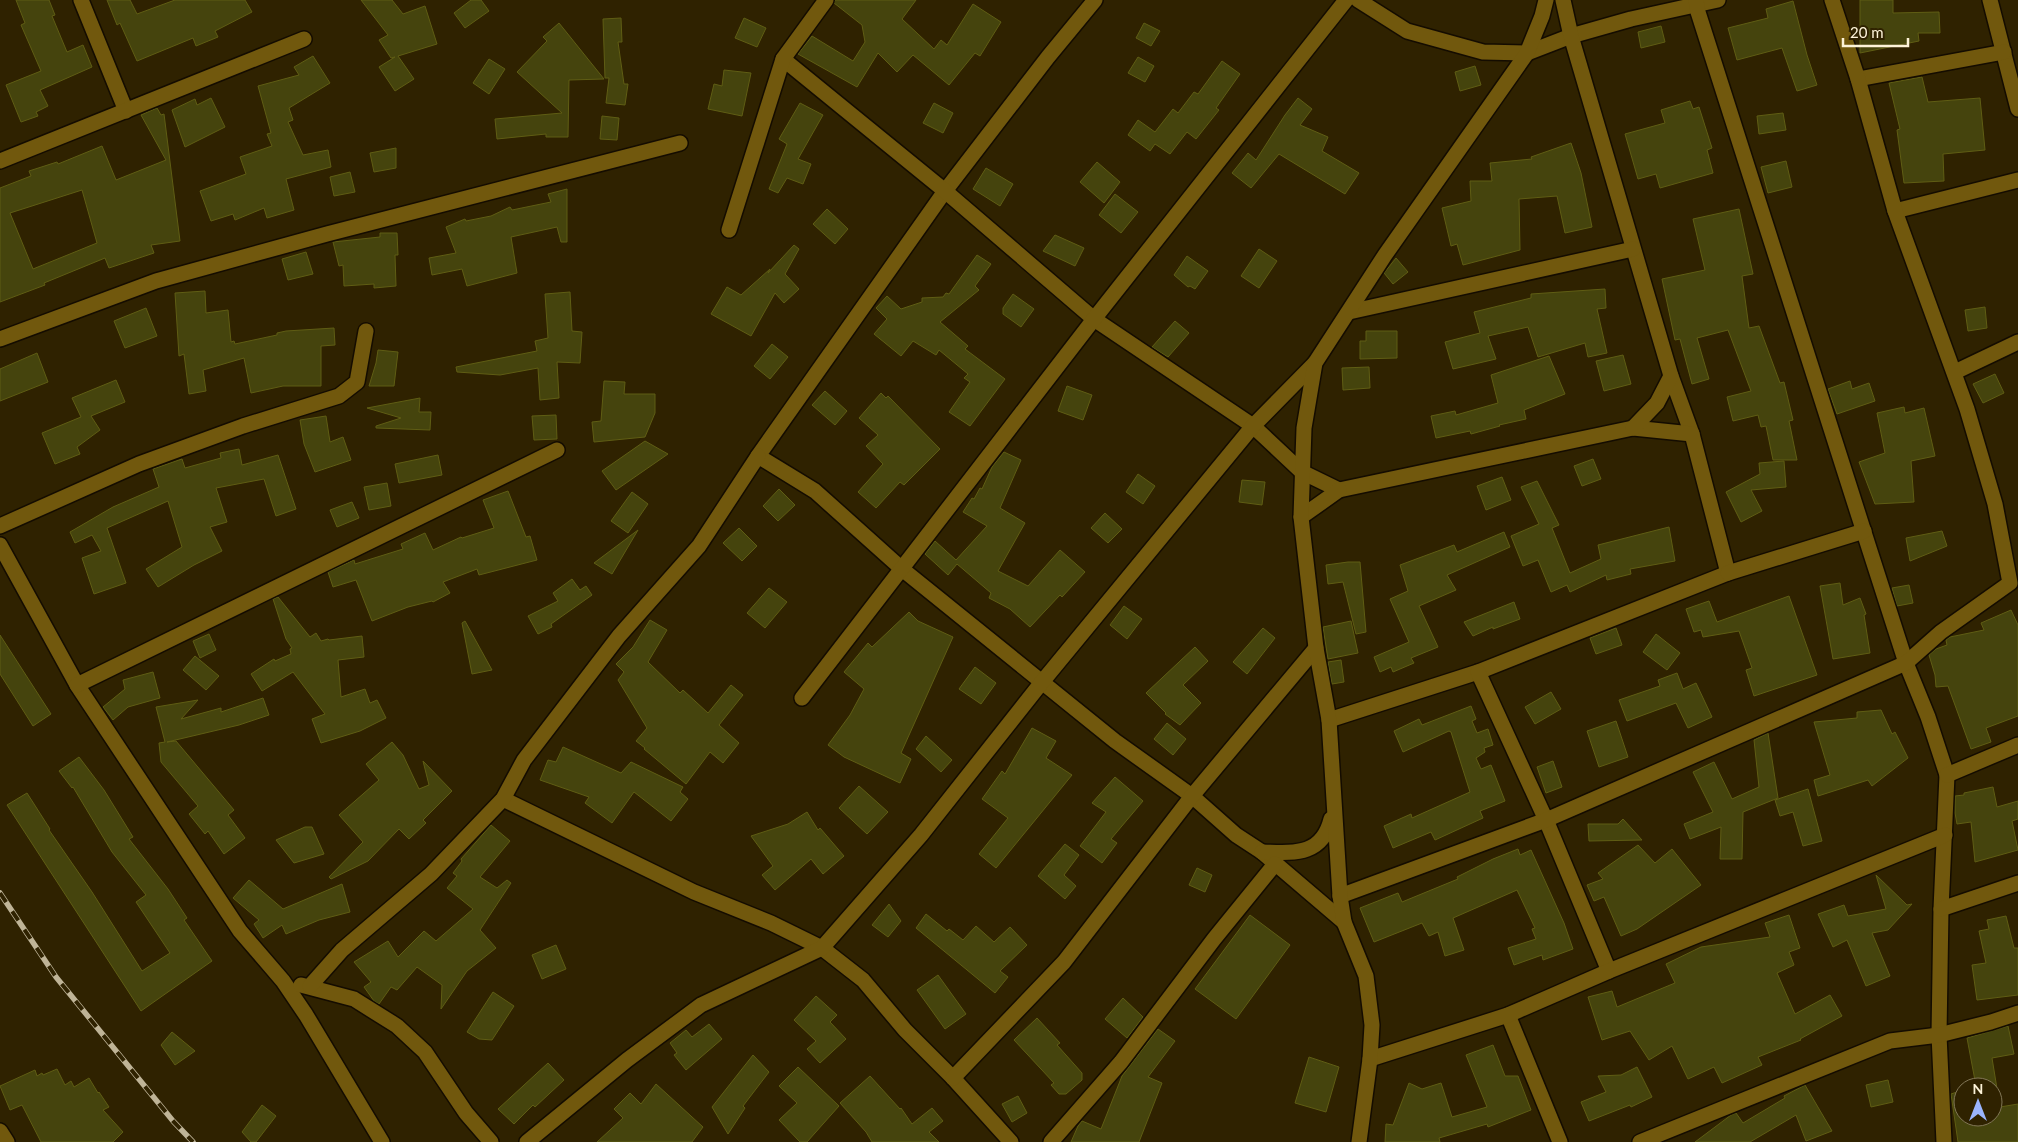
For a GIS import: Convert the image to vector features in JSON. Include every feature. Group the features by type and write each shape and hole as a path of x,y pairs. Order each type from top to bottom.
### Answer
{"street":[{"path":"81,0 126,111"},
{"path":"730,230 783,59 826,0"},
{"path":"310,986 342,950 432,874 503,798 524,760 619,636 699,546 758,456 945,191 1094,0"},
{"path":"802,698 1094,319 1346,0"},
{"path":"1358,0 1407,31 1483,52 1527,53 1571,36 1631,19 1696,2 1718,0"},
{"path":"527,1142 627,1060 701,1005 822,948 921,835 1042,682 1253,426 1315,363 1385,255 1527,53 1542,16 1546,0"},
{"path":"1563,0 1571,36 1671,376 1692,434 1728,573"},
{"path":"1340,896 1546,820 1906,662 1942,632 2014,582 1995,504 1955,372 1895,211 1858,79 1832,0"},
{"path":"1990,0 2018,109"},
{"path":"1696,2 1906,662 1928,717 1946,774 1939,1035 1944,1142"},
{"path":"0,161 304,39"},
{"path":"1858,79 2004,52"},
{"path":"783,59 945,191 1094,319 1253,426 1302,472 1339,490"},
{"path":"0,339 156,282 327,234 680,143"},
{"path":"1895,211 2018,180"},
{"path":"1348,312 1633,248"},
{"path":"0,526 139,464 243,426 339,396 357,382 366,331"},
{"path":"1955,372 2018,342"},
{"path":"1315,363 1304,428 1301,517 1316,648 1329,720 1333,810 1340,896 1344,922 1366,976 1372,1025 1370,1059 1359,1142"},
{"path":"1633,428 1657,403 1671,376"},
{"path":"1301,517 1339,490 1633,428 1692,434"},
{"path":"77,686 557,450"},
{"path":"758,456 815,491 902,569 1115,741 1192,796 1236,835 1262,852 1344,922"},
{"path":"1329,720 1478,672 1728,573 1864,531"},
{"path":"0,545 77,686 234,923 283,981 306,1015 382,1142"},
{"path":"953,1078 1064,962 1192,796 1316,648"},
{"path":"1478,672 1546,820 1609,971"},
{"path":"1946,774 2018,745"},
{"path":"503,798 694,892 771,923 822,948 863,980 905,1030 953,1078 1011,1142"},
{"path":"1262,852 1303,851 1318,845 1328,832 1333,810"},
{"path":"1370,1059 1508,1015 1609,971 1945,835"},
{"path":"1051,1142 1121,1062 1214,939 1275,864"},
{"path":"1941,910 2018,883"},
{"path":"283,981 354,998 398,1026 425,1052 466,1113 492,1142"},
{"path":"1640,1142 1890,1041 1939,1035 2018,1013"},
{"path":"1508,1015 1560,1142"},
{"path":"0,1131 7,1142"}],"building":[{"path":"16,0 49,0 55,15 52,16 67,52 83,45 92,67 40,90 48,106 36,112 38,116 21,122 6,85 41,71 21,25 25,23"},
{"path":"107,0 130,0 137,14 175,0 245,0 252,12 215,31 218,37 196,46 193,38 137,61 120,23 117,25"},
{"path":"361,0 392,0 403,14 425,6 437,44 398,56 414,79 395,91 379,67 395,57 391,58 379,40 388,35"},
{"path":"471,0 481,0 489,11 465,28 454,13"},
{"path":"835,0 916,0 902,19 934,49 941,40 947,45 973,4 1001,22 980,56 975,53 949,85 913,55 897,72 878,53 857,87 798,54 812,36 853,61 865,42 862,25 834,3"},
{"path":"1860,0 1893,0 1893,13 1939,12 1940,33 1918,33 1919,41 1860,53"},
{"path":"1793,1 1817,85 1797,91 1782,48 1737,60 1728,28 1768,18 1766,9"},
{"path":"621,18 622,42 618,42 624,84 628,84 625,105 606,103 609,78 605,78 603,19"},
{"path":"744,18 766,28 757,47 735,38"},
{"path":"559,23 604,79 569,80 568,137 546,137 546,134 497,139 495,119 562,113 517,72 547,41 543,37"},
{"path":"1144,23 1160,31 1151,46 1136,38"},
{"path":"1661,26 1665,42 1641,48 1638,32"},
{"path":"313,56 330,83 289,108 293,120 288,122 303,155 328,150 331,167 286,179 294,210 267,218 264,208 235,220 233,214 211,221 200,191 246,174 240,157 272,146 267,134 271,133 258,86 299,75 294,67"},
{"path":"1138,57 1154,66 1145,82 1128,73"},
{"path":"489,59 505,69 489,94 473,83"},
{"path":"1222,61 1240,74 1216,108 1219,110 1196,139 1187,132 1170,154 1155,144 1150,151 1128,135 1138,120 1155,132 1173,109 1178,113 1194,92 1198,94"},
{"path":"1475,66 1481,85 1460,91 1455,72"},
{"path":"724,70 751,73 742,116 708,109 714,84 722,86"},
{"path":"1922,77 1928,102 1980,98 1985,150 1943,154 1944,181 1904,183 1897,130 1900,129 1889,83"},
{"path":"211,98 225,127 185,147 172,110 195,99 197,105"},
{"path":"1298,98 1312,109 1300,125 1328,137 1322,151 1359,173 1345,194 1279,154 1251,188 1232,173 1248,153 1256,160"},
{"path":"1690,101 1693,109 1699,107 1712,148 1707,150 1713,173 1660,188 1656,174 1638,179 1625,134 1665,123 1661,110"},
{"path":"800,103 823,115 798,159 811,164 803,184 787,178 778,193 769,189 787,144 779,139"},
{"path":"934,103 953,113 943,133 923,123"},
{"path":"157,108 161,115 164,114 180,241 151,245 154,253 109,268 105,258 44,283 45,285 0,302 0,188 31,176 29,171 57,162 58,164 102,146 116,180 166,160 141,115","holes":["82,190 97,243 33,269 10,213"]},
{"path":"1783,113 1786,130 1759,134 1757,116"},
{"path":"602,116 619,118 617,140 600,139"},
{"path":"1571,143 1581,173 1592,227 1565,233 1557,196 1519,199 1520,250 1463,265 1457,244 1451,246 1442,208 1471,201 1470,181 1492,181 1490,163 1532,159 1531,157"},
{"path":"396,148 396,168 374,172 370,153"},
{"path":"1786,161 1792,187 1768,193 1761,167"},
{"path":"1097,162 1120,182 1104,203 1080,182"},
{"path":"986,168 1013,184 1000,206 973,189"},
{"path":"350,172 355,192 334,196 330,177"},
{"path":"567,189 567,242 561,242 557,227 511,237 517,273 467,286 462,269 432,275 429,258 456,253 446,227 465,219 466,221 491,216 510,207 512,210 551,202 548,194"},
{"path":"1115,194 1138,212 1121,233 1099,215"},
{"path":"827,209 848,229 835,244 813,224"},
{"path":"1739,209 1753,274 1742,276 1749,328 1759,326 1780,383 1784,382 1793,420 1789,421 1797,460 1773,460 1766,426 1761,427 1758,415 1733,421 1727,397 1751,391 1728,330 1697,338 1709,379 1692,384 1680,339 1675,340 1662,279 1705,270 1693,219"},
{"path":"380,233 397,233 398,255 395,255 396,286 374,288 374,284 344,286 343,265 339,266 333,242 380,237"},
{"path":"1055,235 1084,248 1075,266 1043,251"},
{"path":"794,245 799,249 785,274 799,289 784,303 775,293 751,336 711,314 727,287 741,295 770,269 768,273"},
{"path":"1259,249 1277,261 1259,288 1241,276"},
{"path":"306,252 313,274 288,280 282,259"},
{"path":"977,255 991,264 975,286 979,290 940,322 968,346 965,349 1005,379 970,426 949,412 970,382 964,378 968,374 939,350 936,355 913,341 901,356 874,334 887,319 876,308 887,296 901,309 922,302 922,298 943,297 946,293 949,294"},
{"path":"1187,256 1208,271 1195,289 1190,286 1188,287 1174,275"},
{"path":"1396,258 1408,272 1393,284 1384,273"},
{"path":"1605,289 1606,308 1597,309 1607,353 1588,357 1585,343 1538,357 1528,327 1488,336 1496,359 1453,369 1445,342 1480,333 1474,312 1531,298 1531,294"},
{"path":"205,291 206,313 228,310 231,342 234,341 235,344 277,335 277,333 286,331 334,328 335,345 321,346 321,386 283,386 251,393 244,358 203,370 206,391 189,394 184,354 179,356 175,293"},
{"path":"570,292 572,331 582,332 580,363 557,362 559,398 540,400 538,368 500,375 457,372 456,367 537,351 535,341 548,338 545,294"},
{"path":"1013,294 1034,309 1021,327 1003,314 1003,308"},
{"path":"1985,307 1987,328 1968,331 1965,310"},
{"path":"146,308 157,336 125,348 114,321"},
{"path":"1175,321 1189,333 1168,357 1152,347"},
{"path":"1366,331 1397,331 1397,358 1360,359 1360,341 1366,341"},
{"path":"772,344 788,357 770,379 754,366"},
{"path":"378,350 398,352 394,386 369,386"},
{"path":"37,353 48,382 0,401 0,369"},
{"path":"1623,355 1631,384 1604,391 1596,361"},
{"path":"1549,356 1565,394 1524,410 1526,419 1471,434 1470,431 1436,438 1431,416 1455,411 1456,415 1498,403 1491,375"},
{"path":"1369,367 1370,388 1343,390 1342,368"},
{"path":"1995,374 2004,393 1983,403 1973,384"},
{"path":"116,380 125,402 91,416 100,430 77,447 80,454 55,464 42,433 81,417 72,398"},
{"path":"604,381 625,382 624,394 655,394 655,413 645,437 594,442 592,422 601,421"},
{"path":"1850,381 1852,389 1869,383 1875,401 1837,414 1828,389"},
{"path":"1067,386 1092,395 1083,420 1058,411"},
{"path":"825,391 847,411 835,425 812,405"},
{"path":"881,393 886,398 888,396 940,449 904,485 900,482 876,508 858,492 883,464 866,446 878,435 859,418"},
{"path":"420,398 419,412 431,412 430,430 376,428 376,426 401,418 367,408"},
{"path":"1904,407 1905,413 1924,408 1935,456 1911,461 1914,502 1875,504 1859,462 1885,453 1877,413"},
{"path":"556,415 557,439 534,440 532,416"},
{"path":"326,416 330,442 343,437 351,460 315,472 304,444 300,420"},
{"path":"645,441 668,454 616,490 602,471"},
{"path":"239,449 242,465 278,455 296,509 276,516 264,479 216,488 227,522 210,527 222,551 194,565 158,587 146,569 182,547 168,501 107,528 126,583 94,594 82,558 101,551 92,535 75,543 70,532 113,507 159,487 153,469 182,459 185,468 221,458 220,453"},
{"path":"1004,452 1021,460 1000,508 1025,523 998,571 1028,586 1060,550 1085,572 1030,627 1010,609 989,598 991,593 957,564 948,575 925,554 935,541 956,560 987,526 963,512 980,488 982,489 992,467"},
{"path":"438,455 442,475 399,483 395,464"},
{"path":"1593,459 1601,479 1582,486 1574,466"},
{"path":"1784,461 1786,487 1751,490 1762,511 1741,522 1726,492 1760,474 1759,463"},
{"path":"1138,474 1155,486 1143,504 1126,492"},
{"path":"1502,477 1511,500 1486,510 1477,486"},
{"path":"1242,480 1265,482 1262,505 1239,502"},
{"path":"1537,481 1559,525 1552,528 1570,573 1601,559 1598,545 1669,527 1675,561 1630,569 1631,574 1607,580 1606,575 1570,592 1567,585 1551,592 1538,560 1523,566 1511,536 1539,524 1521,487"},
{"path":"387,483 391,506 369,510 364,487"},
{"path":"779,489 795,505 778,521 763,506"},
{"path":"508,491 526,537 530,536 537,560 479,575 477,569 443,582 450,593 433,602 408,607 372,621 356,580 333,587 328,572 354,560 355,564 403,549 401,544 425,533 433,550 461,537 494,528 483,500"},
{"path":"632,492 648,504 628,533 611,521"},
{"path":"352,502 359,518 337,527 330,510"},
{"path":"1105,513 1122,529 1108,543 1091,528"},
{"path":"739,528 757,546 742,561 723,543"},
{"path":"638,530 612,574 594,563"},
{"path":"1942,531 1947,546 1910,561 1906,538"},
{"path":"1504,532 1510,547 1447,575 1456,590 1419,606 1438,647 1411,658 1414,663 1393,672 1391,667 1380,672 1374,657 1409,642 1390,599 1408,591 1400,565 1454,545 1457,552"},
{"path":"1360,562 1366,632 1356,634 1343,582 1328,584 1326,565"},
{"path":"572,579 580,590 586,586 592,595 551,624 552,627 538,634 528,616 558,601 553,593"},
{"path":"1840,583 1843,605 1860,598 1866,614 1864,615 1870,653 1833,659 1820,586"},
{"path":"1909,585 1913,603 1897,606 1892,588"},
{"path":"769,588 787,602 765,628 747,613"},
{"path":"1789,596 1817,675 1754,696 1746,670 1752,668 1739,631 1703,637 1701,630 1694,632 1686,609 1709,601 1717,622"},
{"path":"278,597 310,637 316,633 321,641 362,636 364,657 338,660 341,697 365,689 370,703 377,700 386,718 360,731 321,743 312,719 325,714 293,672 262,691 251,674 274,659 275,661 291,654 290,649 292,648 286,639 273,599"},
{"path":"1514,602 1520,619 1493,629 1493,627 1473,636 1464,622"},
{"path":"1124,606 1142,619 1127,639 1110,625"},
{"path":"2011,610 2018,625 2018,716 1986,728 1991,742 1971,749 1948,686 1936,687 1935,675 1929,655 1936,649 1947,645 1946,640 1950,637 1984,630 1981,623"},
{"path":"909,612 918,621 953,637 901,753 911,759 900,783 844,757 828,745 850,715 864,689 844,672 868,643 872,647"},
{"path":"650,620 667,630 648,662 680,693 683,690 708,713 731,685 743,695 719,725 739,743 723,763 710,752 686,784 636,741 647,728 618,680 624,672 616,664 633,647"},
{"path":"465,621 492,670 472,674 462,623"},
{"path":"1351,621 1358,653 1328,659 1323,627"},
{"path":"1263,628 1275,638 1247,674 1233,662"},
{"path":"1616,628 1622,645 1596,654 1590,638"},
{"path":"209,634 216,650 200,658 193,641"},
{"path":"1656,634 1680,653 1667,670 1643,652"},
{"path":"0,635 51,714 33,726 0,674"},
{"path":"1195,647 1208,661 1183,685 1201,703 1180,725 1165,714 1146,693"},
{"path":"195,656 219,676 206,690 183,670"},
{"path":"1341,660 1344,682 1332,684 1328,662"},
{"path":"975,667 996,683 981,704 959,689"},
{"path":"153,672 160,698 128,707 113,720 103,707 125,689 123,680"},
{"path":"1677,673 1683,689 1696,683 1712,717 1688,728 1676,703 1627,721 1619,700 1660,686 1658,680"},
{"path":"1551,692 1561,709 1535,724 1525,707"},
{"path":"263,698 269,715 239,725 167,742 176,741 234,810 228,815 245,838 224,854 208,831 205,834 189,814 198,806 161,762 159,743 165,742 156,707 198,700 181,719 221,708 221,712"},
{"path":"1471,706 1476,719 1472,721 1477,733 1488,729 1493,745 1484,748 1485,752 1476,758 1481,769 1491,765 1505,801 1480,811 1483,818 1435,840 1431,832 1393,848 1384,826 1411,814 1412,818 1470,792 1451,732 1449,731 1403,752 1394,731 1419,719 1422,725"},
{"path":"1881,710 1892,734 1895,732 1908,758 1872,786 1868,780 1818,796 1814,780 1830,775 1814,722 1857,718 1857,712"},
{"path":"1616,721 1628,757 1599,767 1587,731"},
{"path":"1167,723 1186,739 1173,755 1154,739"},
{"path":"1032,728 1056,741 1046,758 1072,775 996,868 979,854 1008,818 982,799 1002,771 1005,774"},
{"path":"1768,733 1778,798 1743,812 1742,859 1720,859 1721,827 1690,839 1684,824 1713,812 1693,772 1714,762 1732,799 1759,787 1754,740"},
{"path":"926,736 952,760 941,772 916,749"},
{"path":"392,742 403,755 419,789 429,785 423,761 452,791 423,820 426,823 409,839 399,829 368,861 331,879 329,877 363,842 339,815 379,780 366,764"},
{"path":"563,747 621,773 631,762 683,787 680,792 688,799 671,821 634,792 612,823 585,803 589,797 540,780 548,760 556,762"},
{"path":"79,757 104,790 133,837 129,839 168,889 187,918 184,920 212,961 141,1011 7,805 27,793 49,830 92,892 142,971 170,953 136,902 146,895 112,852 73,787 59,771"},
{"path":"1553,761 1562,787 1546,793 1537,767"},
{"path":"1115,777 1143,801 1111,839 1117,843 1102,863 1080,846 1106,812 1092,803"},
{"path":"859,786 888,812 867,834 839,808"},
{"path":"1993,787 1997,807 2018,801 2018,819 2012,821 2018,850 1975,862 1971,822 1957,824 1955,796"},
{"path":"1808,789 1822,841 1803,846 1793,812 1780,816 1775,800"},
{"path":"807,812 818,830 820,828 844,856 823,874 811,859 775,890 762,875 773,866 751,836 788,824"},
{"path":"1623,819 1642,840 1589,841 1588,824 1618,824"},
{"path":"491,825 510,841 480,877 497,888 507,880 511,883 480,930 496,948 467,971 441,1009 442,985 417,967 397,990 391,987 379,1004 374,1001 364,987 371,982 354,962 388,941 398,957 424,931 436,941 473,909 447,888 457,876 453,873 462,861 461,859"},
{"path":"305,827 312,827 324,854 294,863 276,840"},
{"path":"1065,844 1079,855 1064,875 1076,886 1065,899 1038,876"},
{"path":"1638,845 1655,863 1672,849 1701,885 1637,929 1621,936 1604,897 1594,901 1587,885 1603,879 1598,873"},
{"path":"1518,849 1520,855 1531,850 1564,923 1573,949 1543,960 1542,955 1514,965 1508,948 1536,939 1532,929 1535,928 1517,890 1453,918 1464,950 1445,956 1438,932 1429,936 1422,923 1374,942 1360,908 1398,893 1402,902 1458,879 1457,877"},
{"path":"1197,868 1212,875 1205,892 1189,885"},
{"path":"1876,875 1907,905 1912,904 1888,930 1872,933 1890,976 1866,986 1847,940 1833,947 1818,914 1844,905 1848,916 1886,909"},
{"path":"249,880 283,909 342,884 350,912 319,920 286,934 282,925 263,938 254,924 259,920 233,898"},
{"path":"889,904 901,921 888,937 872,925"},
{"path":"926,914 947,931 949,929 963,940 976,926 994,942 1010,927 1027,945 1000,971 1008,977 995,993 916,928"},
{"path":"1250,915 1290,945 1236,1019 1195,989"},
{"path":"1789,915 1800,948 1789,952 1794,965 1777,973 1795,1014 1830,995 1842,1016 1801,1040 1758,1057 1762,1065 1722,1083 1714,1067 1688,1079 1672,1046 1649,1060 1630,1031 1602,1040 1588,997 1612,991 1617,1007 1675,983 1666,964 1701,947 1770,937 1765,923"},
{"path":"2006,916 2014,948 2018,948 2018,995 1977,1000 1972,965 1986,963 1979,931 1989,929 1987,920"},
{"path":"556,945 566,969 542,979 532,955"},
{"path":"938,975 966,1014 945,1029 917,990"},
{"path":"493,992 514,1006 492,1040 479,1039 467,1032"},
{"path":"816,996 837,1015 830,1022 846,1039 820,1063 807,1049 816,1041 794,1020"},
{"path":"1123,998 1143,1017 1127,1038 1105,1019"},
{"path":"1037,1018 1060,1043 1057,1045 1082,1073 1082,1080 1066,1094 1059,1094 1051,1085 1054,1083 1014,1040"},
{"path":"709,1024 722,1039 686,1070 674,1055 677,1053 670,1043 686,1030 692,1037"},
{"path":"2008,1026 2014,1054 1992,1058 1995,1077 1974,1077 1967,1038"},
{"path":"1158,1029 1175,1041 1148,1077 1162,1083 1139,1142 1071,1142 1082,1121 1101,1129 1122,1076"},
{"path":"172,1032 195,1051 175,1065 161,1045"},
{"path":"1493,1045 1505,1076 1518,1076 1531,1110 1488,1127 1487,1124 1439,1138 1440,1142 1385,1142 1386,1124 1393,1125 1409,1083 1422,1089 1441,1083 1452,1117 1487,1107 1466,1055"},
{"path":"753,1055 769,1072 743,1106 745,1108 728,1134 712,1107"},
{"path":"1309,1057 1339,1067 1326,1112 1295,1103"},
{"path":"548,1063 564,1080 535,1107 533,1105 514,1124 498,1109"},
{"path":"798,1067 839,1106 807,1142 800,1142 779,1120 797,1103 779,1086"},
{"path":"1637,1067 1652,1097 1631,1107 1630,1105 1589,1121 1581,1102 1606,1092 1598,1076 1621,1075"},
{"path":"57,1069 65,1085 71,1081 74,1087 89,1078 109,1107 103,1110 123,1132 113,1142 41,1142 22,1105 10,1110 0,1086 35,1070 37,1076"},
{"path":"870,1076 901,1108 912,1124 932,1108 943,1121 929,1132 939,1142 872,1142 866,1132 840,1103"},
{"path":"1888,1080 1893,1102 1871,1107 1866,1085"},
{"path":"656,1084 703,1127 692,1142 597,1142 623,1118 614,1109 630,1093 641,1104"},
{"path":"1805,1085 1832,1131 1806,1141 1796,1115 1750,1142 1695,1142 1731,1115 1736,1113 1743,1123 1785,1098 1784,1096"},
{"path":"1018,1096 1027,1113 1012,1122 1002,1104"},
{"path":"2018,1104 2018,1142 1958,1142 1956,1127 2003,1127 2003,1106"},
{"path":"262,1105 276,1116 256,1142 251,1142 242,1132"}],"railway":[{"path":"0,893 56,977 173,1121 193,1142"}]}
